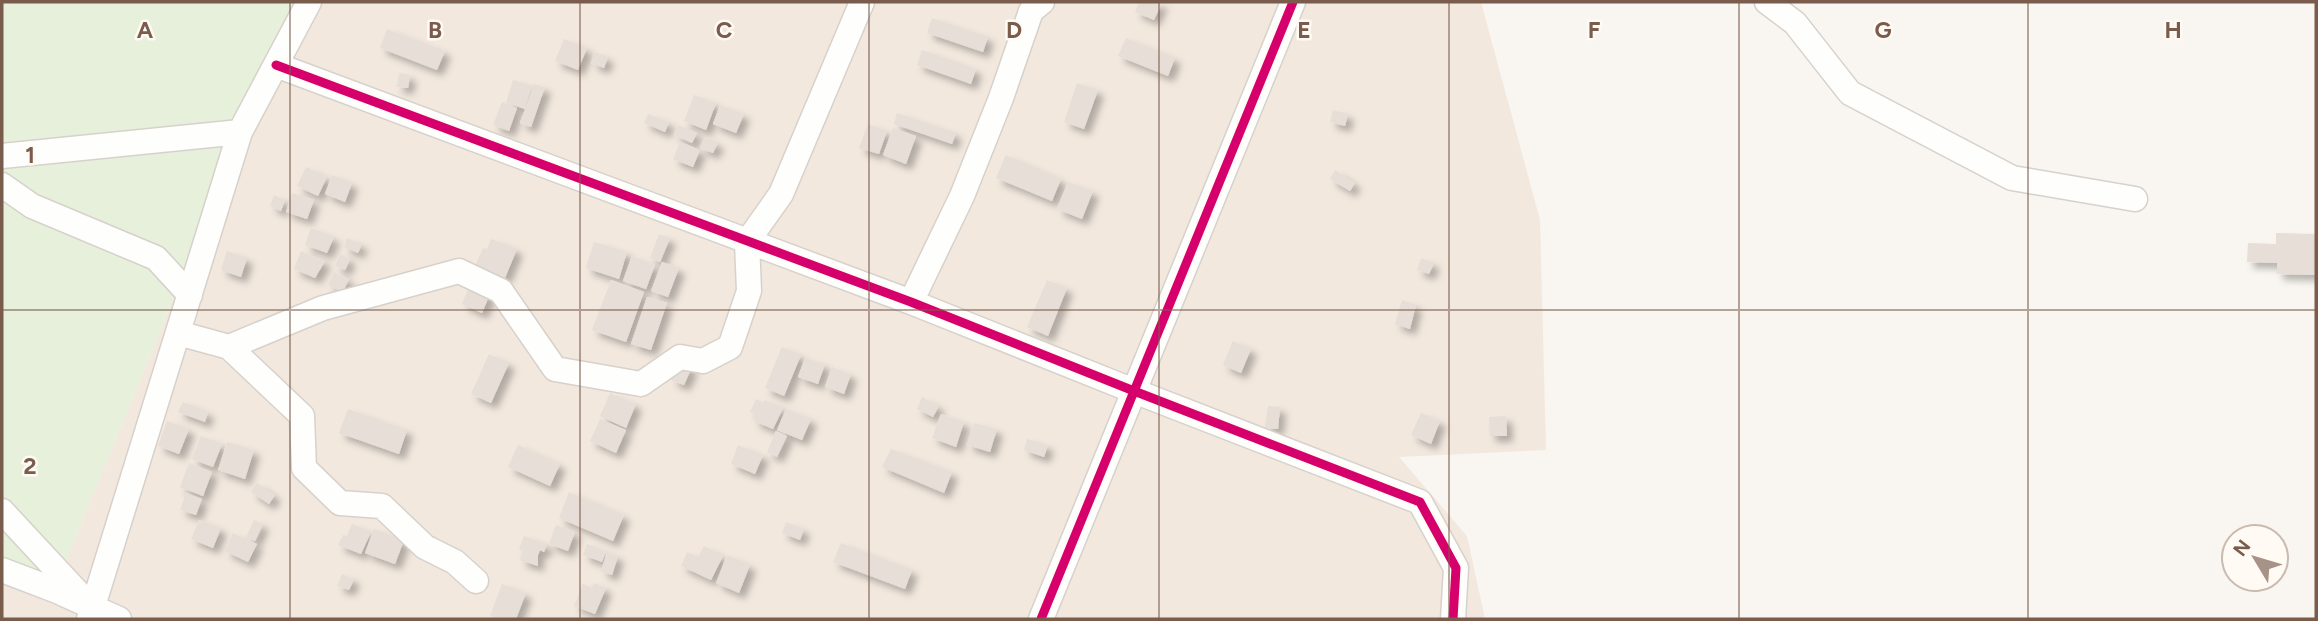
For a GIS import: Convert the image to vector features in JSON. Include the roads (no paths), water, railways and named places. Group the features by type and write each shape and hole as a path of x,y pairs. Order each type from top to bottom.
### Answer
{"street":[{"path":"91,614 240,132 309,2"},
{"path":"229,347 323,307 460,271 501,291 555,369 641,384 680,357 703,360 730,346 749,291 747,242 781,194 862,2"},
{"path":"911,302 962,197 1001,98 1031,11 1042,2"},
{"path":"1767,2 1795,23 1850,93 2012,178 2135,199"},
{"path":"1041,619 1287,4"},
{"path":"276,65 911,302 1420,502 1456,568 1453,619"},
{"path":"2,156 240,132"},
{"path":"2,185 32,206 156,258 190,295"},
{"path":"178,333 229,347 302,416 304,468 340,503 382,506 425,547 456,562 476,581"},
{"path":"2,511 91,614"},
{"path":"2,570 57,591 91,614 119,619"}]}
